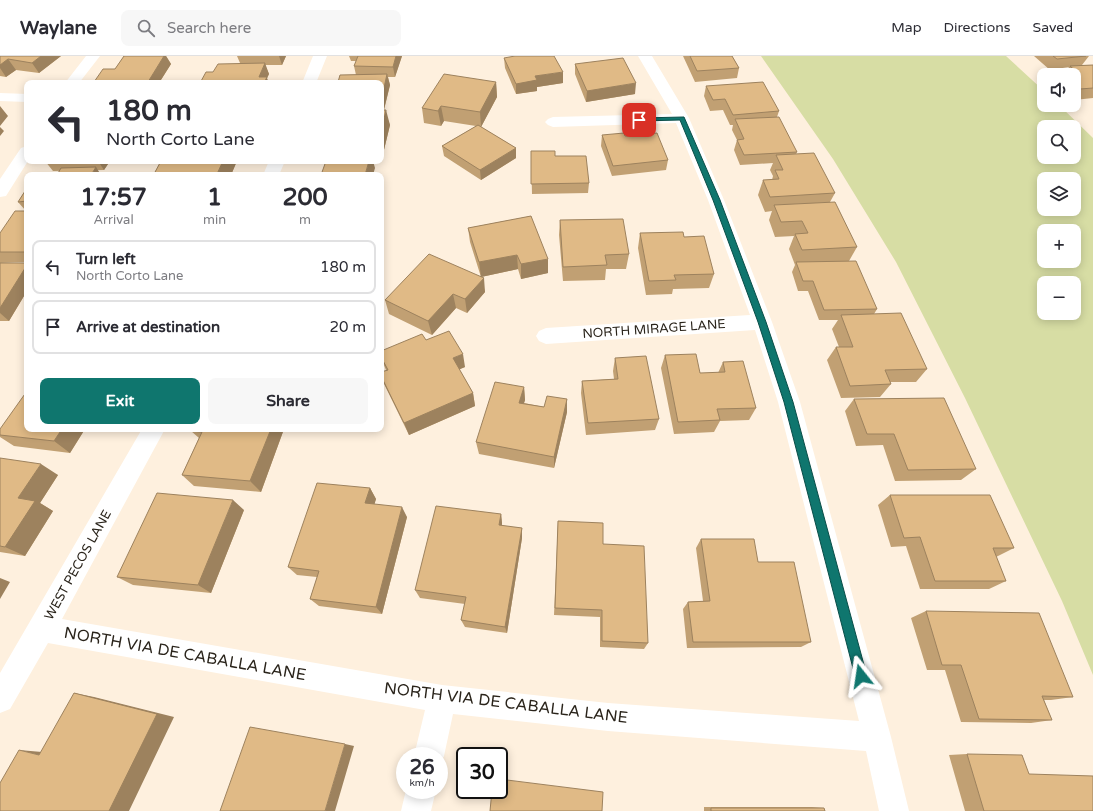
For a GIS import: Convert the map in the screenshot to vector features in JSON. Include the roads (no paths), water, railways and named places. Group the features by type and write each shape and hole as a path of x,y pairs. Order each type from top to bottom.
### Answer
{"street":[{"path":"74,80 93,56"},
{"path":"310,80 320,56"},
{"path":"646,56 682,118 716,200 762,322 789,402 877,736 894,811"},
{"path":"0,97 24,98"},
{"path":"553,122 682,118"},
{"path":"0,192 24,156"},
{"name":"NORTH MIRAGE LANE","path":"546,336 762,322"},
{"name":"WEST PECOS LANE","path":"0,699 42,629 152,432"},
{"name":"NORTH VIA DE CABALLA LANE","path":"42,629 442,699 608,717 877,736"},
{"path":"431,747 442,699"},
{"path":"416,811 419,799"}]}
